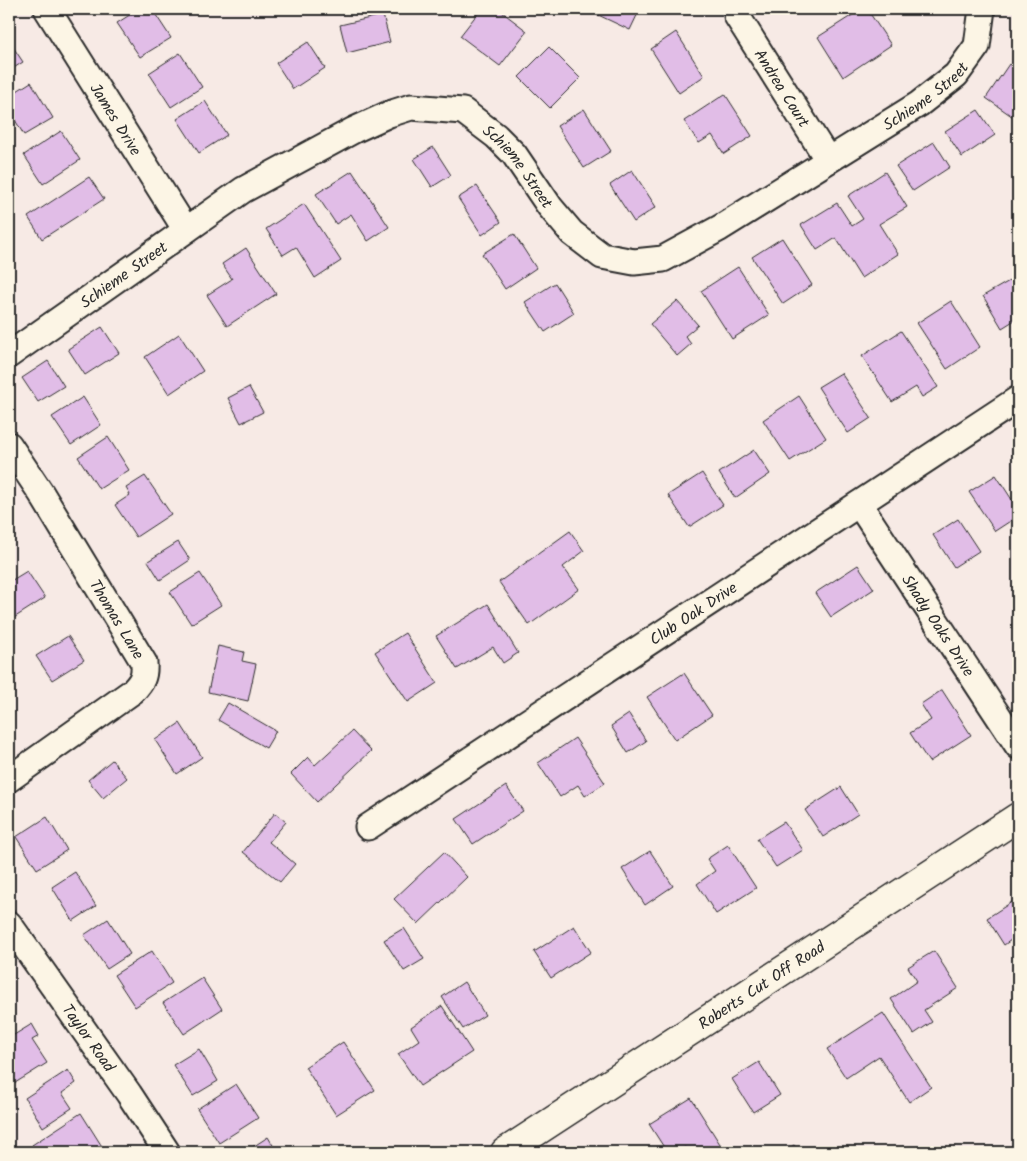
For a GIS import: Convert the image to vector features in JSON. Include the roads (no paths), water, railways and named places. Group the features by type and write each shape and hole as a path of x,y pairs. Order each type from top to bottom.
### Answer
{"street":[{"name":"James Drive","path":"47,9 186,230"},
{"name":"Schieme Street","path":"9,355 252,185 354,130 389,114 412,107 463,110 496,136 514,154 550,207 572,233 602,256 634,262 662,258 720,228 919,104 956,75 976,46 982,9"},
{"name":"Andrea Court","path":"736,16 828,160"},
{"name":"Club Oak Drive","path":"368,828 1018,399"},
{"name":"Thomas Lane","path":"9,445 42,493 144,663 145,672 142,682 133,690 9,779"},
{"name":"Shady Oaks Drive","path":"859,504 1018,746"},
{"name":"Roberts Cut Off Road","path":"504,1152 1018,817"},
{"name":"Taylor Road","path":"9,924 129,1094 167,1152"}]}
